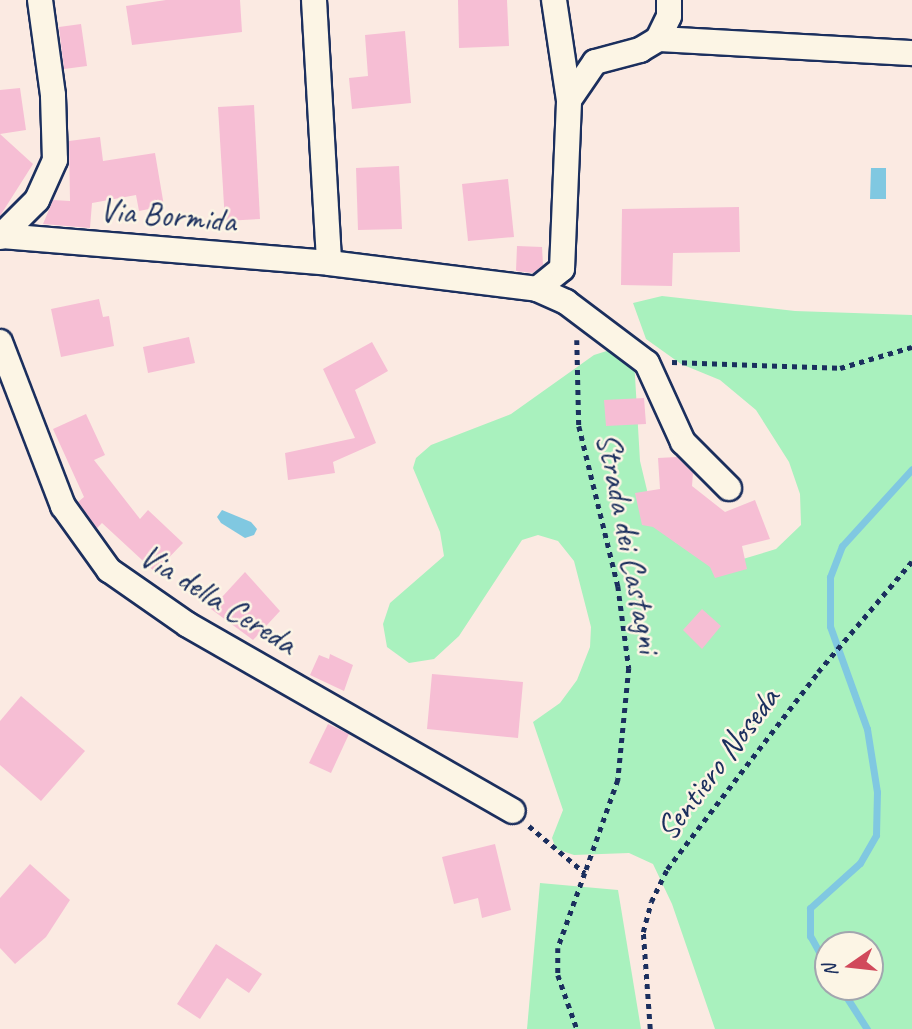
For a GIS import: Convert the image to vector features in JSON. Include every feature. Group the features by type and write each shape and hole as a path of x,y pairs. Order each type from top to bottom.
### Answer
{"street":[{"path":"1,236 37,200 55,160 53,94 40,0"},
{"path":"314,0 329,262"},
{"path":"537,289 562,269 569,100 554,0"},
{"path":"569,100 595,62 640,50 658,39 669,16 668,0"},
{"path":"658,39 912,53"},
{"name":"Via Bormida","path":"1,236 329,262 537,289 566,302 647,363"},
{"name":"Via della Cereda","path":"0,342 63,506 109,570 188,625 513,811"},
{"path":"647,363 683,442 729,488"}],"path":[{"name":"Strada dei Castagni","path":"566,302 578,342 579,426 618,586 629,668 618,780 558,948 558,975 577,1029"},
{"path":"647,363 702,360 840,368 912,347"},
{"name":"Sentiero Noseda","path":"650,1029 643,932 651,902 667,869 818,672 912,561"},
{"path":"513,811 585,873"}],"green space":[{"path":"662,296 795,311 912,315 912,1029 715,1029 672,904 653,864 629,853 574,855 556,849 552,838 563,810 533,722 560,703 577,680 590,647 591,627 574,561 558,541 538,535 522,540 459,636 434,659 409,663 387,647 383,624 390,603 444,556 440,532 413,468 416,458 431,445 511,414 594,355 613,349 634,359 640,461 652,511 675,542 701,558 743,559 776,549 801,525 800,494 789,462 756,410 720,380 681,364 646,339 633,303"},
{"path":"540,883 618,890 641,1029 527,1029"}],"water":[{"path":"871,168 886,168 886,199 870,199"},
{"path":"222,510 251,522 257,529 254,535 245,538 221,523 217,517"}],"building":[{"path":"166,0 240,0 242,32 132,45 126,6"},
{"path":"458,0 507,0 509,46 459,48"},
{"path":"81,24 87,66 64,69 59,27"},
{"path":"405,31 411,103 352,109 349,78 368,76 365,35"},
{"path":"20,88 26,130 0,134 0,90"},
{"path":"254,105 260,219 225,221 218,107"},
{"path":"0,134 33,164 0,216"},
{"path":"100,137 103,161 155,153 164,206 139,211 136,195 92,203 90,228 43,224 53,200 70,201 69,141"},
{"path":"399,166 402,229 358,230 356,168"},
{"path":"508,179 514,237 468,241 462,184"},
{"path":"739,207 740,252 673,253 672,286 621,285 622,209"},
{"path":"517,246 542,247 543,265 533,273 516,271"},
{"path":"99,299 103,317 109,316 114,346 61,357 51,309"},
{"path":"189,337 195,363 148,373 143,347"},
{"path":"372,342 388,371 355,390 376,443 333,462 335,473 288,480 285,453 355,438 323,369"},
{"path":"644,398 646,424 606,426 604,400"},
{"path":"86,414 105,455 94,460 140,519 148,510 183,543 155,572 102,523 97,528 78,502 84,497 53,429"},
{"path":"677,457 693,473 692,486 725,512 755,500 770,539 742,546 747,569 715,578 710,567 653,527 642,525 635,493 660,489 658,458"},
{"path":"245,572 280,611 253,640 211,609"},
{"path":"702,609 721,626 702,649 683,630"},
{"path":"330,654 353,665 344,691 310,675 319,655 329,659"},
{"path":"432,674 523,682 518,738 427,729"},
{"path":"21,696 85,751 41,801 0,765 0,721"},
{"path":"328,724 349,734 331,773 309,763"},
{"path":"495,844 511,910 482,918 478,898 454,904 442,857"},
{"path":"30,864 70,900 46,937 15,964 0,948 0,898"},
{"path":"216,944 262,974 249,993 227,978 200,1019 177,1004"}],"waterway":[{"path":"814,943 810,936 810,908 860,863 876,835 877,792 867,729 830,626 830,577 842,546 912,469"},
{"path":"849,1001 867,1029"}]}
